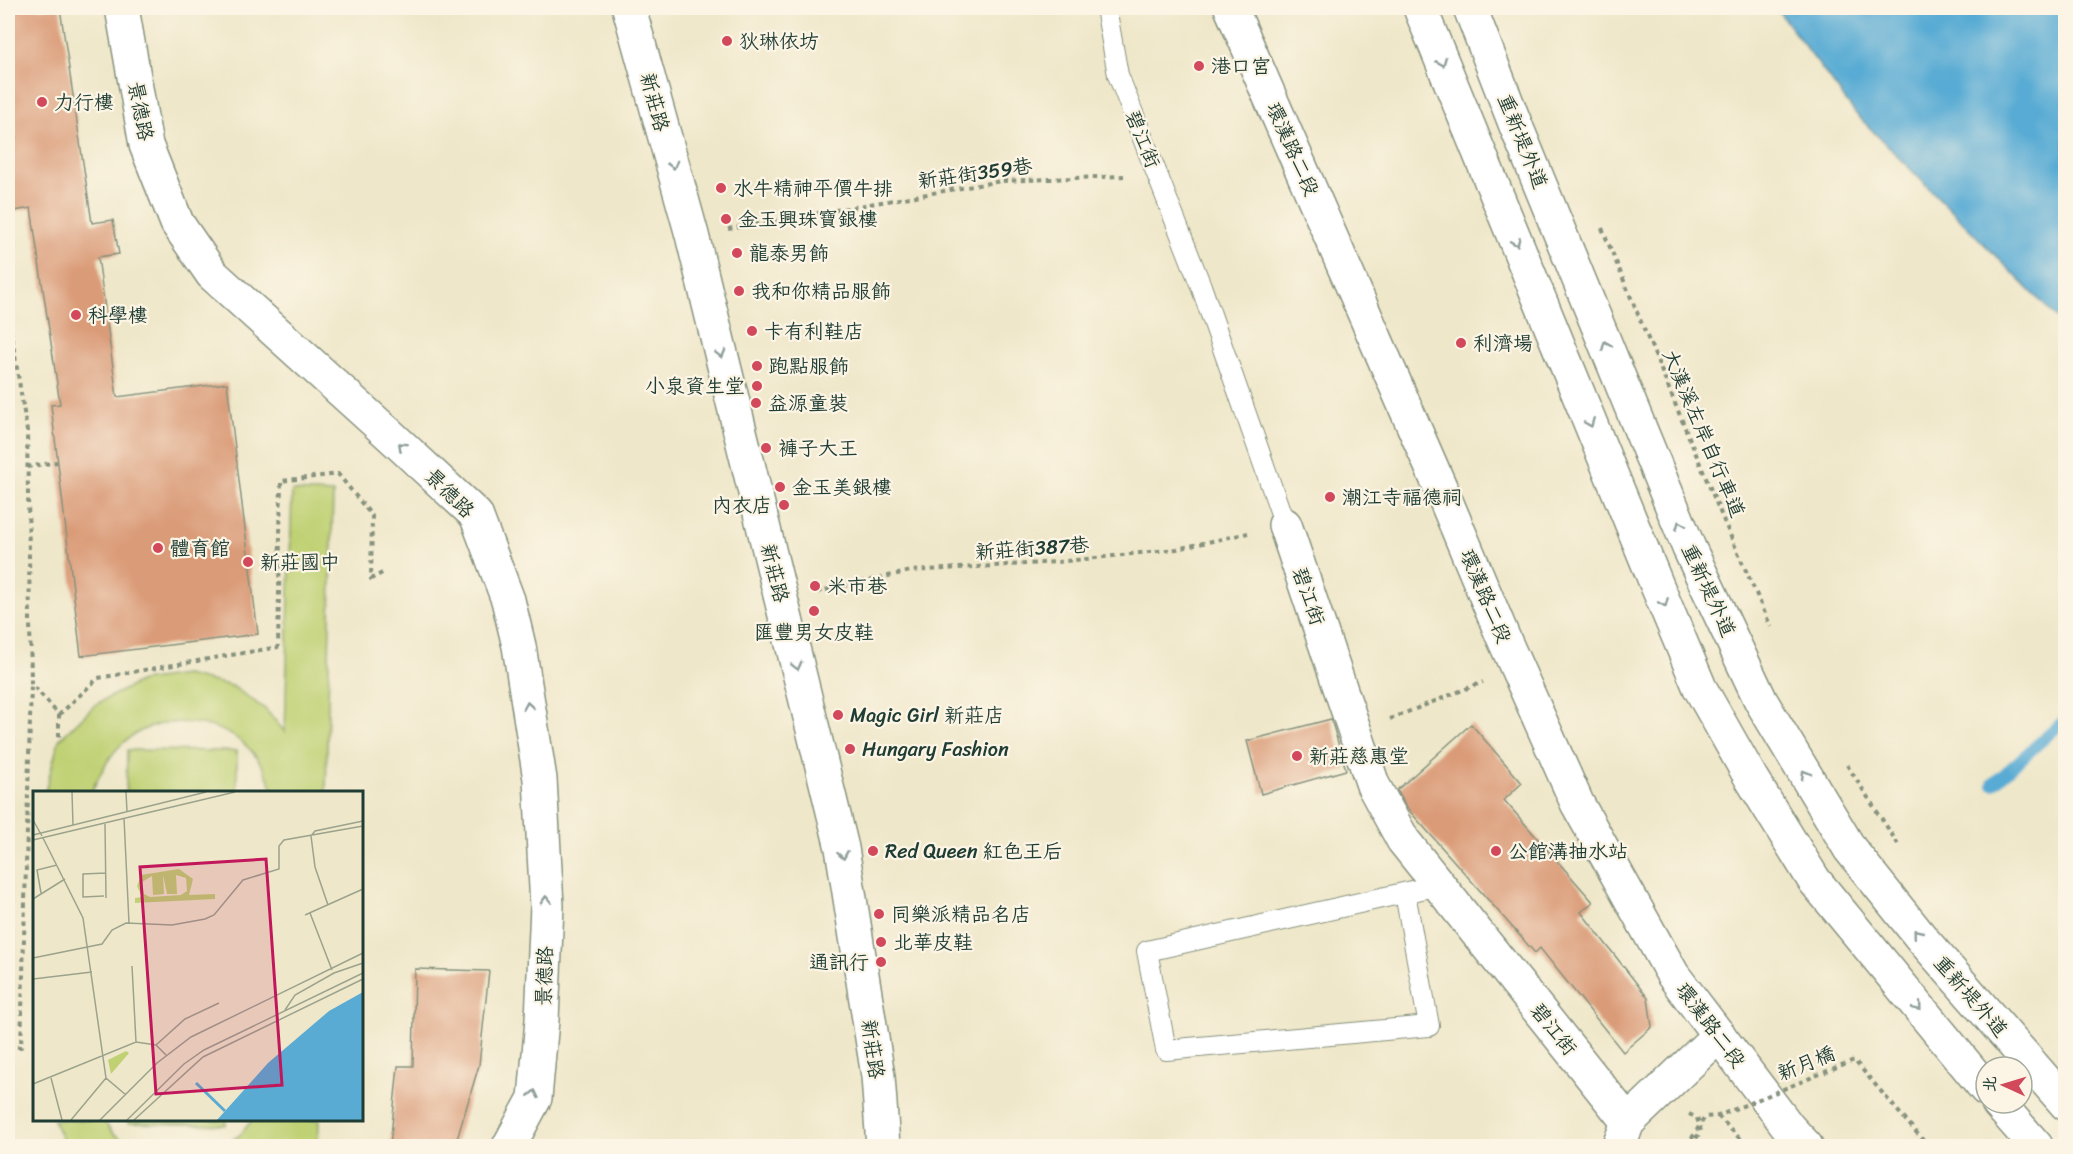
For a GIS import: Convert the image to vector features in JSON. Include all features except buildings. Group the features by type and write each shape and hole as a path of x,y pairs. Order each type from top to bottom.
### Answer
{"street":[{"name":"景德路","path":"122,8 146,145 177,223 212,274 476,516 508,600 519,646 540,779 547,906 542,1020 535,1098 509,1146"},
{"name":"新莊路","path":"629,8 692,235 842,848 878,1076 883,1146"},
{"name":"環漢路二段","path":"1232,8 1442,489 1516,667 1577,803 1673,975 1789,1128 1806,1146"},
{"path":"1420,8 1700,687 1750,778 1814,880 1974,1074"},
{"name":"重新堤外道","path":"1470,8 1689,548 1761,701 1850,849 1923,940 2066,1104"},
{"name":"碧江街","path":"1285,525 1373,784 1403,840 1624,1134"},
{"path":"1624,1134 1719,1035"},
{"path":"2009,1115 2036,1146"}],"lane":[{"name":"碧江街","path":"1106,8 1118,75 1201,286 1285,525"},
{"path":"1404,893 1429,1026 1166,1050 1147,951 1439,885"}],"path":[{"path":"8,128 15,127"},
{"name":"新莊街359巷","path":"692,235 1001,181 1158,174"},
{"name":"大漢溪左岸自行車道","path":"1600,225 1723,519 1772,629"},
{"path":"8,312 27,430 31,683 21,1047 8,1047"},
{"path":"27,467 57,462"},
{"path":"58,714 98,678 278,647 281,481 338,474 372,516 370,579 386,571"},
{"name":"新莊街387巷","path":"781,600 911,571 1058,562 1177,549 1285,525"},
{"path":"1356,733 1516,667"},
{"path":"31,683 58,714 59,740"},
{"path":"1846,764 1884,825 1904,852"},
{"name":"新月橋","path":"1689,1146 1705,1118 1718,1116 1854,1060 1928,1146"},
{"name":"新月橋","path":"1685,1114 1697,1118 1701,1131 1689,1146"},
{"path":"1718,1116 1744,1143"}],"green space":[{"path":"292,491 333,493 326,791 274,791 258,759 243,743 215,728 183,722 151,727 123,743 101,772 92,791 45,791 59,740 96,704 141,681 185,675 232,686 265,709 285,732"},
{"path":"127,750 237,751 237,791 126,791"},
{"path":"54,1121 104,1121 113,1133 132,1146 66,1146"},
{"path":"128,1121 226,1121 226,1125 128,1123"},
{"path":"251,1121 319,1121 318,1146 223,1146 240,1135"}],"water":[{"path":"1776,8 2065,8 2065,326 1856,114"}],"waterway":[{"path":"1993,784 2066,719"}],"place":[{"name":"狄琳依坊","path":"727,41"},
{"name":"港口宮","path":"1199,66"},
{"name":"力行樓","path":"42,102"},
{"name":"水牛精神平價牛排","path":"721,188"},
{"name":"金玉興珠寶銀樓","path":"726,219"},
{"name":"龍泰男飾","path":"737,253"},
{"name":"我和你精品服飾","path":"739,291"},
{"name":"科學樓","path":"76,315"},
{"name":"卡有利鞋店","path":"752,331"},
{"name":"利濟場","path":"1461,343"},
{"name":"跑點服飾","path":"757,366"},
{"name":"小泉資生堂","path":"757,386"},
{"name":"益源童裝","path":"756,403"},
{"name":"褲子大王","path":"766,448"},
{"name":"金玉美銀樓","path":"780,487"},
{"name":"潮江寺福德祠","path":"1330,497"},
{"name":"內衣店","path":"784,505"},
{"name":"體育館","path":"158,548"},
{"name":"新莊國中","path":"248,562"},
{"name":"米市巷","path":"815,586"},
{"name":"匯豐男女皮鞋","path":"814,611"},
{"name":"Magic Girl 新莊店","path":"838,715"},
{"name":"Hungary Fashion","path":"850,749"},
{"name":"新莊慈惠堂","path":"1297,756"},
{"name":"Red Queen 紅色王后","path":"873,851"},
{"name":"公館溝抽水站","path":"1496,851"},
{"name":"同樂派精品名店","path":"879,914"},
{"name":"北華皮鞋","path":"881,942"},
{"name":"通訊行","path":"881,962"}]}
